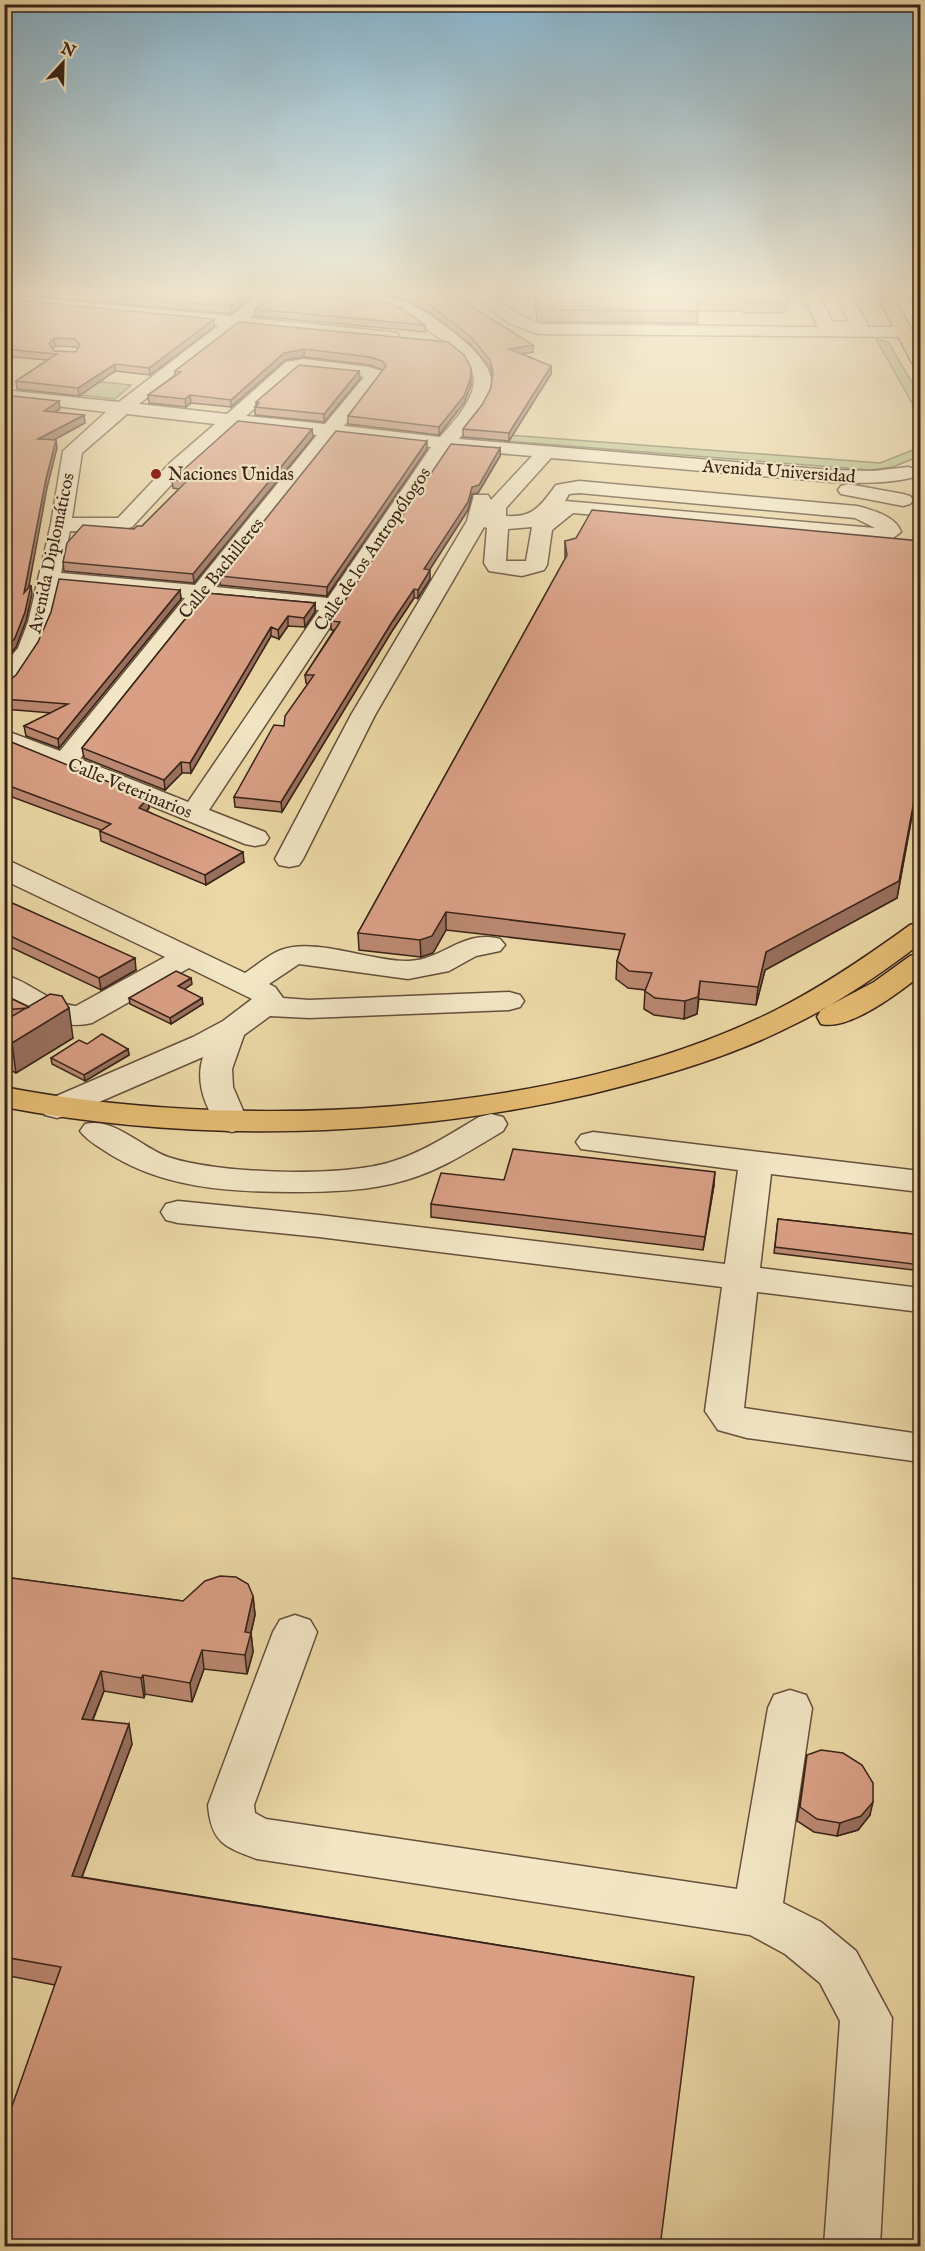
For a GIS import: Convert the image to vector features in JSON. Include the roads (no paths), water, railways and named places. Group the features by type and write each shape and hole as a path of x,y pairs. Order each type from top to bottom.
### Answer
{"main road":[{"path":"4,1097 57,1108 116,1116 232,1122 363,1119 459,1110 545,1096 618,1079 695,1054 775,1022 852,980 890,956 921,931"},
{"path":"4,1117 97,1131 252,1141 378,1137 491,1124 585,1108 672,1083 749,1055 819,1025 885,988 921,962"}],"street":[{"name":"Avenida Universidad","path":"35,400 116,413"},
{"name":"Avenida Diplomáticos","path":"4,682 29,649 39,622 61,524 73,451 130,400"},
{"name":"Calle Bachilleres","path":"226,425 254,400"},
{"name":"Calle Bachilleres","path":"65,761 356,400"},
{"name":"Calle de los Antropólogos","path":"194,813 440,449 476,400"},
{"name":"Avenida Universidad","path":"4,406 116,413 440,449 828,488 903,500"},
{"path":"61,524 112,526 125,523 177,467 226,425"},
{"name":"Avenida Universidad","path":"530,457 831,476 874,477 914,470"},
{"path":"290,859 363,715 442,584 487,521 495,515 496,507 530,457"},
{"path":"914,470 899,486 903,500 921,514"},
{"path":"579,487 857,513 870,516 890,528 891,532 875,534 576,505 564,507 542,528 536,565 522,569 497,566 487,521 520,524 534,521 552,505 563,489 579,487"},
{"path":"520,524 540,534"},
{"path":"48,578 335,605"},
{"name":"Calle Veterinarios","path":"4,737 255,838"},
{"path":"8,874 187,956 256,995 309,1009 509,1001"},
{"path":"232,1122 213,1081 214,1066 228,1033 256,995 290,957 300,956 408,970 438,965 468,948 490,945"},
{"path":"4,984 58,1014 81,1016 162,973 187,956"},
{"path":"57,1108 228,1033"},
{"path":"97,1131 152,1163 188,1174 234,1181 333,1181 375,1178 407,1169 439,1155 491,1124"},
{"path":"593,1142 921,1181"},
{"path":"756,1161 724,1411 732,1420 747,1424 921,1448"},
{"path":"319,1226 333,1181"},
{"path":"178,1212 319,1226 921,1300"},
{"path":"295,1632 231,1805 233,1824 257,1838 757,1914 803,1938 838,1967 866,2018 852,2247"},
{"path":"757,1914 790,1708"}],"place":[{"name":"Naciones Unidas","path":"156,474"}]}
